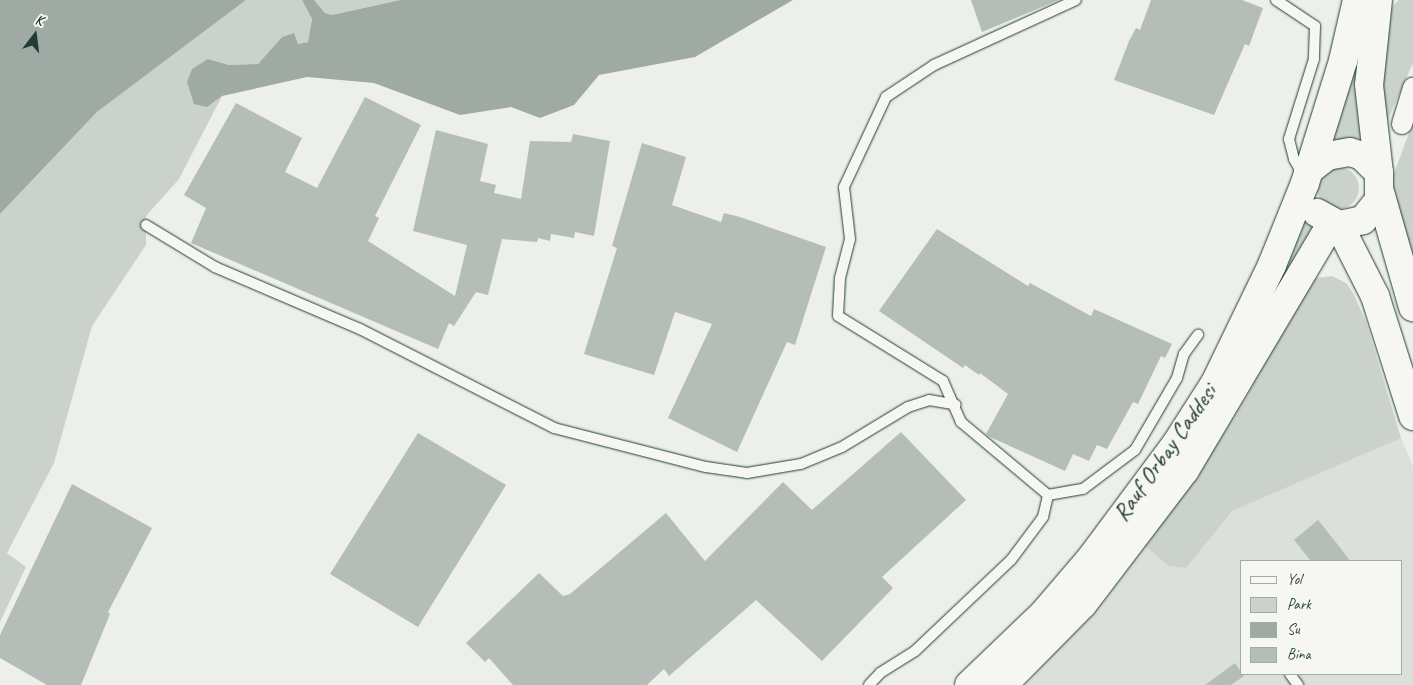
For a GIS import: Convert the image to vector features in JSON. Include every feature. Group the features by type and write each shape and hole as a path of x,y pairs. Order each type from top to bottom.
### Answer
{"main road":[{"name":"Rauf Orbay Caddesi","path":"969,685 1018,639 1068,586 1196,415 1257,299 1306,178 1343,61 1357,0"},
{"path":"1378,0 1369,85 1380,183 1413,307"},
{"name":"Rauf Orbay Caddesi","path":"1306,178 1326,156 1350,152 1362,156 1380,183"},
{"path":"1306,178 1312,205 1318,214 1335,223 1371,287 1413,416"},
{"path":"1335,223 1363,220 1373,211 1380,183"},
{"name":"Rauf Orbay Caddesi","path":"1003,685 1083,604 1154,514 1208,435 1304,268 1335,223"},
{"path":"1304,268 1326,261 1341,262 1371,287"}],"street":[{"path":"1402,124 1413,88"}],"lane":[{"path":"1076,0 934,65 886,97 844,187 850,239 840,278 838,316 943,381 956,404 961,422 1048,495 1083,489 1135,450 1177,378 1184,354 1198,335"},
{"path":"1276,0 1315,26 1314,59 1289,139 1294,158 1306,178"},
{"path":"146,224 215,267 360,329 554,428 706,467 747,473 801,464 842,447 908,407 929,400 956,404"},
{"path":"869,685 880,673 915,651 1011,560 1043,517 1048,495"}],"shaded area":[{"path":"1332,276 1346,283 1353,293 1366,322 1401,438 1413,466 1413,685 1026,685 1144,545 1203,465 1317,278"}],"green space":[{"path":"246,0 302,0 312,19 308,42 298,44 293,34 282,37 258,64 229,65 208,59 207,107 222,96 179,179 146,216 146,245 92,326 54,463 7,553 26,567 0,622 0,214 97,112"},
{"path":"314,0 399,0 332,15 325,13"},
{"path":"1399,0 1413,0 1413,63 1381,135 1378,86 1390,9"},
{"path":"1358,43 1362,138 1330,143"},
{"path":"1413,122 1413,264 1392,179"},
{"path":"1342,167 1350,170 1356,176 1359,188 1356,200 1350,206 1334,209 1326,206 1320,200 1317,184 1320,176 1326,170"},
{"path":"1306,215 1315,224 1268,302"},
{"path":"1332,276 1346,283 1353,293 1366,322 1401,438 1232,511 1186,568 1169,566 1144,545 1203,465 1244,402 1304,286 1317,278"}],"water":[{"path":"0,0 246,0 97,112 0,214"},
{"path":"302,0 314,0 325,13 332,15 400,0 793,0 695,57 599,75 574,105 540,118 511,107 460,115 374,83 307,77 222,96 207,107 194,104 187,82 192,69 208,59 229,65 258,64 282,37 294,33 298,44 308,42 312,19"}],"building":[{"path":"971,0 1059,0 982,32"},
{"path":"1151,0 1242,0 1263,8 1249,46 1245,44 1214,115 1114,80 1129,41 1136,28 1140,30"},
{"path":"365,97 421,125 375,216 379,218 368,241 455,296 467,245 413,231 436,130 488,144 480,181 496,185 494,193 521,199 530,141 571,142 573,134 610,141 594,236 575,232 574,238 551,234 550,241 538,238 537,242 502,239 488,295 476,292 454,326 449,323 438,349 191,243 206,208 184,195 236,103 302,138 285,172 317,188"},
{"path":"642,143 686,157 672,205 721,222 724,213 740,217 826,247 795,345 787,342 737,452 668,418 712,324 675,312 654,375 584,354 617,248 612,246"},
{"path":"937,229 1028,286 1030,283 1091,316 1094,309 1172,344 1165,358 1161,356 1138,404 1133,402 1107,449 1097,445 1089,461 1073,454 1065,471 990,437 986,434 1008,394 980,373 979,375 965,365 963,368 879,311"},
{"path":"901,432 966,500 882,577 893,588 822,661 756,600 669,676 664,669 647,685 513,685 489,658 485,662 466,643 539,573 563,596 570,594 666,513 705,561 783,482 812,510"},
{"path":"418,433 506,485 418,627 330,574"},
{"path":"72,484 152,528 108,612 110,614 81,685 47,685 0,658 0,635"},
{"path":"1318,520 1349,560 1310,560 1294,540"},
{"path":"1235,663 1240,670 1240,675 1244,676 1231,685 1205,685"}]}
